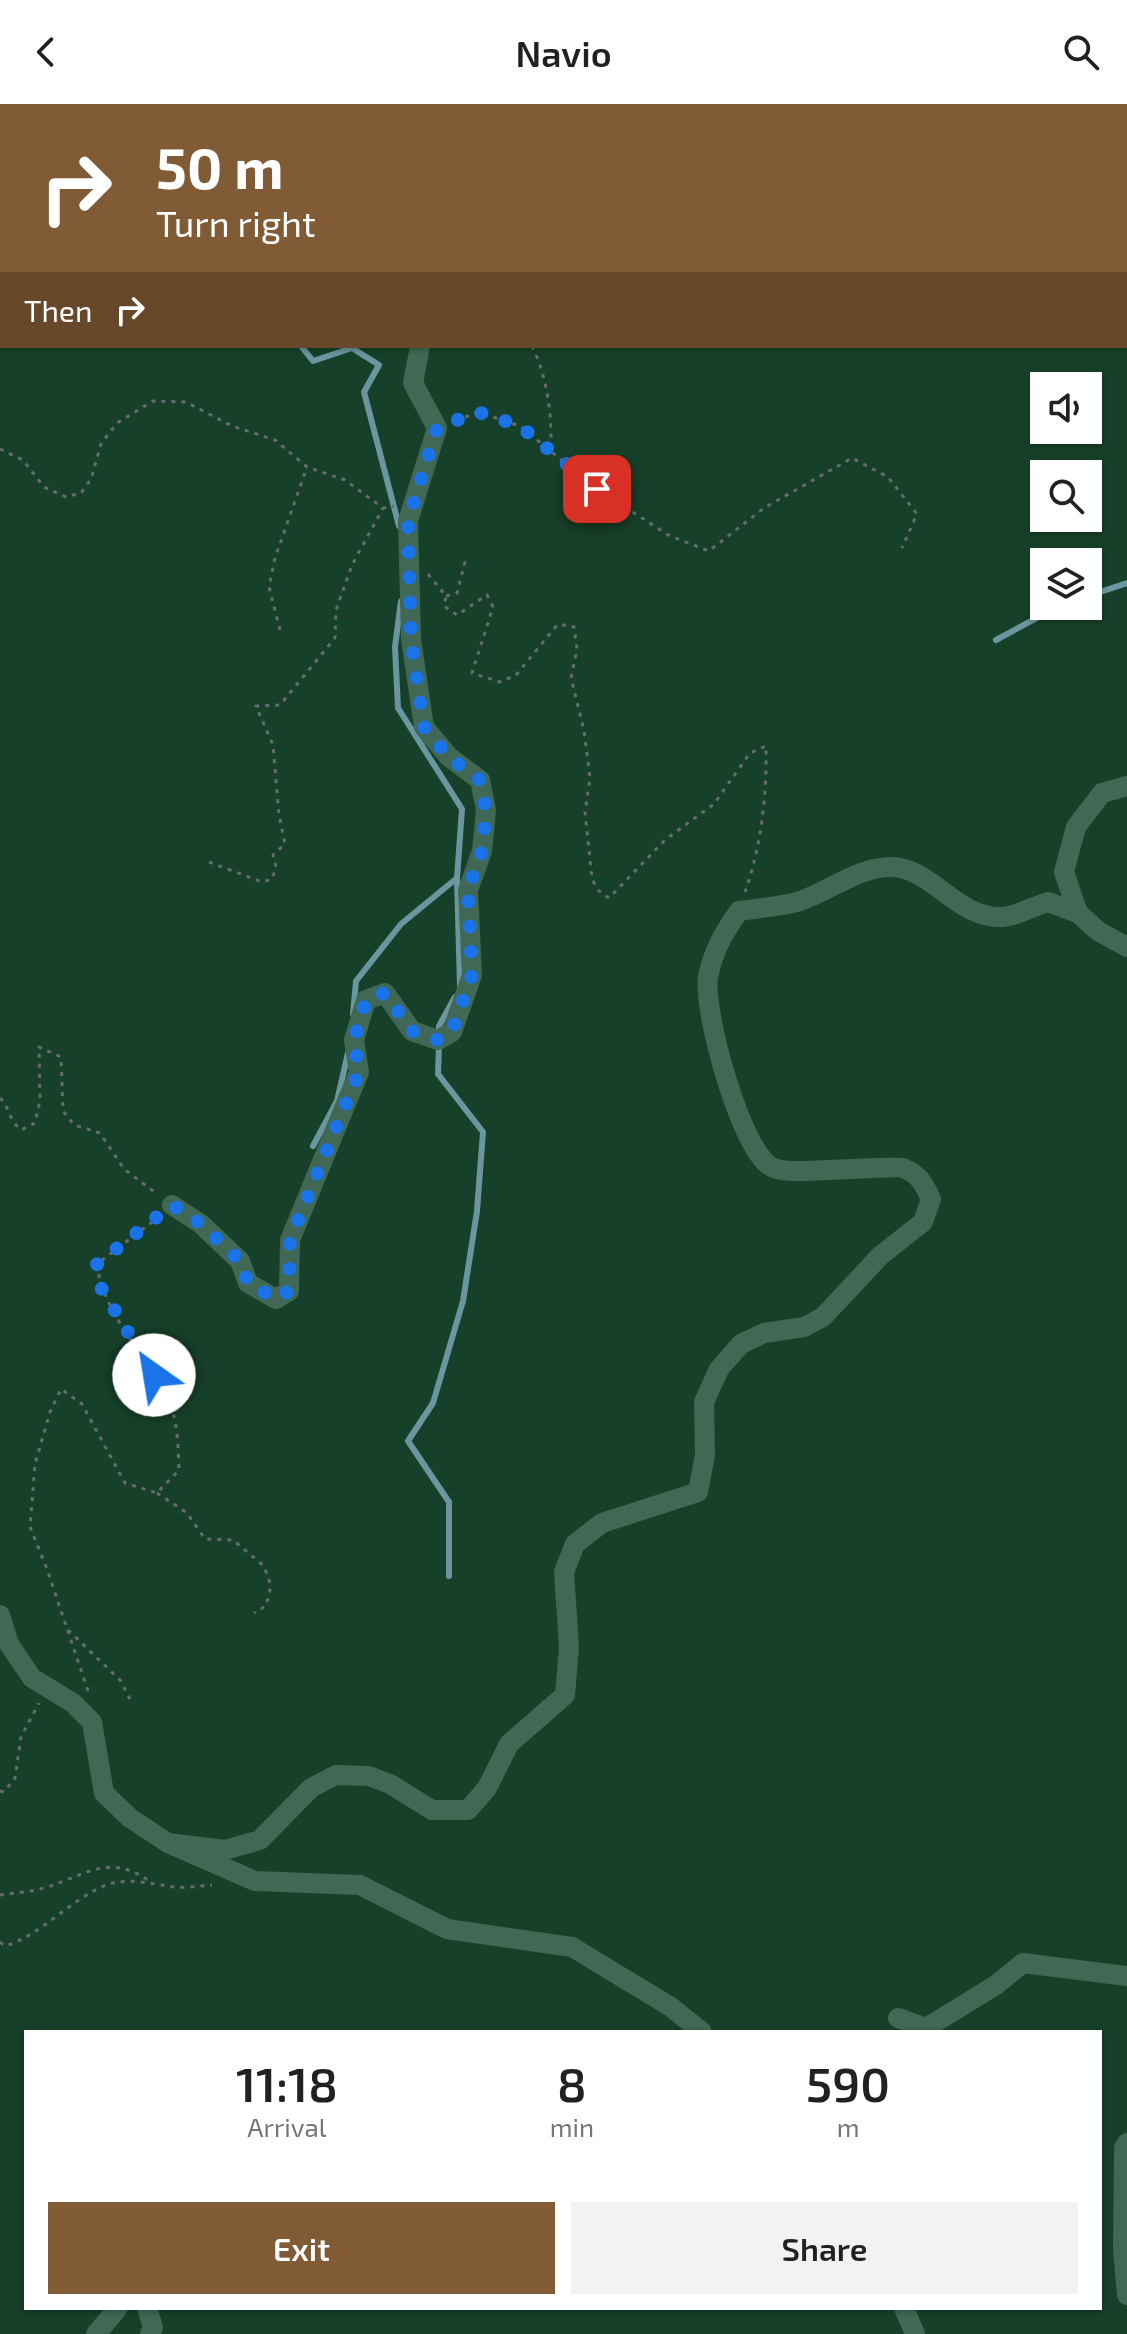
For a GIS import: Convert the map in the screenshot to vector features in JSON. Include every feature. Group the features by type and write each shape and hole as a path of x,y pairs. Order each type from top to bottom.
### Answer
{"street":[{"path":"172,1205 201,1224 240,1261 248,1283 276,1299 289,1291 290,1240 359,1072 354,1040 366,1000 385,993 412,1031 438,1040 452,1032 472,975 468,890 482,851 486,810 480,780 449,757 424,727 411,639 408,521 437,428 413,383 420,348"},
{"path":"1078,913 1064,872 1076,827 1102,793 1127,786"},
{"path":"168,1843 225,1850 260,1840 311,1788 336,1775 369,1776 390,1784 432,1810 468,1810 487,1788 509,1744 565,1695 569,1647 564,1572 575,1544 602,1523 698,1492 705,1455 704,1402 719,1369 741,1344 764,1333 804,1327 823,1317 880,1256 923,1222 931,1199 922,1180 901,1167 858,1171 792,1171 770,1166 752,1144 738,1113 710,1016 708,979 720,938 739,911 798,901 875,868 896,867 918,875 955,902 978,913 1003,917 1048,902 1078,913 1098,931 1127,947"},
{"path":"0,1615 9,1644 32,1678 73,1703 92,1722 104,1793 130,1818 168,1843 255,1881 360,1885 447,1929 572,1947 671,2007 700,2030"},
{"path":"898,2018 926,2028 996,1985 1023,1963 1127,1976"},
{"path":"1127,2143 1124,2148 1123,2250 1127,2295"},
{"path":"96,2334 116,2310"},
{"path":"148,2310 153,2327 150,2334"},
{"path":"905,2310 915,2334"}],"path":[{"path":"533,348 540,363 551,426 551,449"},
{"path":"0,449 23,460 44,487 66,497 81,493 91,479 101,444 117,423 153,401 186,402 232,426 275,440 307,467 345,480 383,508 413,503"},
{"path":"437,428 478,412 520,426 597,489 670,536 709,551 764,508 852,458 888,477 917,514 902,548"},
{"path":"280,630 269,587 275,558 307,467"},
{"path":"209,862 262,882 272,879 276,867 273,855 285,844 279,815 273,745 256,706 280,705 335,638 336,610 352,565 383,508"},
{"path":"408,550 446,596"},
{"path":"446,596 457,593 466,558"},
{"path":"446,596 444,606 457,615 487,595 493,607 472,673 500,682 516,675 558,624 574,627 577,649 571,678 584,730 590,778 585,812 592,879 598,890 609,898 665,840 714,804 750,753 766,746 756,861 739,911"},
{"path":"0,1098 5,1103 10,1121 21,1130 35,1123 40,1100 39,1047 61,1057 63,1111 74,1125 100,1133 124,1169 172,1205 97,1264 100,1286 168,1398 178,1436 179,1470 157,1493"},
{"path":"92,1722 87,1685 30,1527 35,1464 50,1412 61,1389 82,1404 115,1459 125,1483 157,1493 187,1513 205,1539 233,1540 264,1566 271,1586 266,1606 254,1613"},
{"path":"66,1628 120,1680 130,1699"},
{"path":"0,1791 4,1792 15,1778 21,1737 41,1699 52,1689"},
{"path":"0,1895 42,1889 96,1867 132,1869 149,1881"},
{"path":"0,1942 5,1946 24,1940 52,1918 109,1884 149,1881 177,1887 224,1884"}],"green space":[{"path":"0,348 1127,348 1127,2334 0,2334"}],"waterway":[{"path":"303,348 313,361 352,348"},
{"path":"352,348 379,365 364,392 399,526"},
{"path":"1102,591 1127,583"},
{"path":"401,601 395,647 398,708 462,809 457,878 460,987"},
{"path":"996,640 1033,620"},
{"path":"353,1014 356,981 401,924 457,878"},
{"path":"439,1034 439,1026 455,997"},
{"path":"439,1045 438,1074 483,1132 477,1211 463,1301 433,1403 408,1441 449,1502 449,1576"},
{"path":"313,1146 337,1101 348,1053"}],"route":[{"path":"154,1375 100,1286 97,1264 172,1205 201,1224 240,1261 248,1283 276,1299 289,1291 290,1240 359,1072 354,1040 366,1000 385,993 412,1031 438,1040 452,1032 465,999 472,975 468,890 482,851 486,810 480,780 449,757 424,727 411,639 408,521 437,428 478,412 520,426 597,489"}]}
